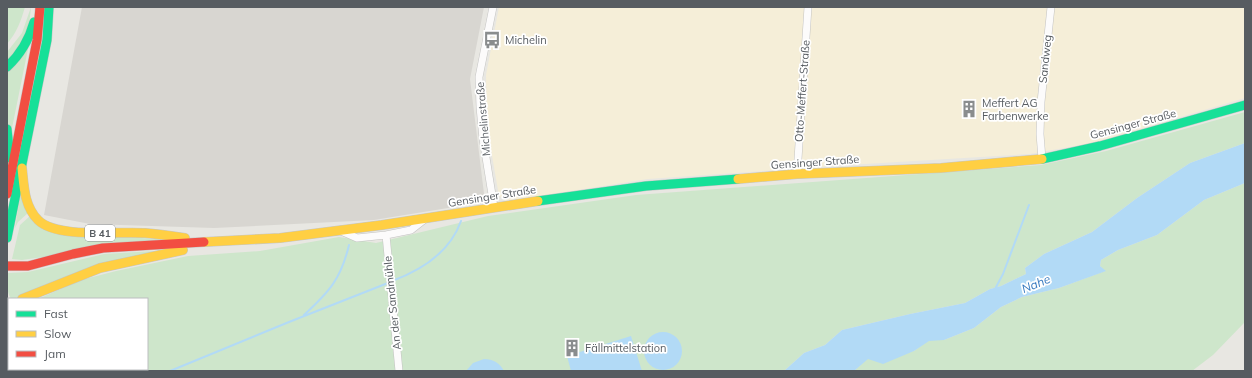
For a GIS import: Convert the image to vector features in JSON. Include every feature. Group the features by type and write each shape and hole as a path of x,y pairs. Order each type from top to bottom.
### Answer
{"main road":[{"path":"7,68 25,46 32,30 38,7"},
{"path":"7,194 37,40 38,7"},
{"name":"B 41","path":"7,238 47,40 49,7"},
{"name":"Gensinger Straße","path":"221,242 302,236 341,231 494,207 646,186 797,174 941,168 1042,158 1100,146 1245,104"},
{"path":"7,129 9,141 10,180"},
{"name":"B 41","path":"22,168 25,195 28,206 38,220 52,229 70,232 146,233 221,242"},
{"path":"24,298 100,268 221,242"},
{"name":"B 41","path":"7,266 20,267 38,264 72,254 103,248 221,242"}],"street":[{"name":"Michelinstraße","path":"493,7 479,77 483,138 494,207"},
{"name":"Otto-Meffert-Straße","path":"797,174 808,7"},
{"name":"Sandweg","path":"1042,158 1040,134 1041,102 1051,7"},
{"path":"341,231 357,238 386,235 411,230 425,218"},
{"name":"An der Sandmühle","path":"386,235 399,371"}],"shaded area":[{"name":"Michelin","path":"82,7 484,7 470,79 485,202 374,220 214,228 90,224 44,215"},
{"path":"499,7 1245,7 1245,98 1092,143 1030,154 648,179 506,201 499,196 487,127 486,75"}],"green space":[{"path":"7,7 25,7 18,26 7,44"},
{"path":"31,7 29,24 24,37 7,63 7,52 22,33"},
{"path":"28,49 11,133 7,120 7,72"},
{"path":"1245,112 1245,143 1190,163 1137,198 1092,232 1044,254 1025,268 1026,274 1001,286 990,289 965,303 842,330 825,345 804,353 784,371 7,371 8,317 8,370 148,370 148,298 40,298 81,280 188,256 260,251 339,237 376,243 488,216 636,195 1041,165 1106,151"},
{"path":"1245,183 1245,322 1213,355 1192,371 854,371 868,358 914,351 929,340 944,340 974,328 1001,307 1022,297 1059,288 1105,271 1100,266 1101,260 1118,250 1157,235 1204,200"},
{"path":"21,192 28,213 18,222 15,228"},
{"path":"30,216 35,222 117,236 180,241 22,260 12,259 20,225"},
{"path":"171,250 54,281 16,298 10,298 9,296 7,289 8,273 28,272 104,254"}],"water":[{"name":"Nahe","path":"1245,143 1245,183 1204,200 1157,235 1118,250 1101,260 1100,266 1106,271 1059,288 1022,297 1001,307 974,328 944,340 929,341 914,351 883,364 868,359 854,371 784,371 804,353 825,345 842,330 965,303 990,289 1001,286 1026,274 1025,268 1044,254 1092,232 1137,198 1190,163"},
{"path":"663,332 673,335 679,341 682,351 679,361 673,367 663,370 653,367 647,361 644,351 647,341 653,335"},
{"path":"631,336 642,371 571,371 567,356"},
{"path":"484,359 496,362 504,371 466,371 473,363"}],"waterway":[{"path":"995,289 1003,274 1029,205"},
{"path":"392,281 414,271 434,258 450,242 461,221"},
{"path":"304,315 333,284 342,267 349,245"},
{"path":"170,371 388,283"}],"traffic: fast":[{"path":"7,238 47,40 49,7"},
{"path":"7,67 24,46 30,35 34,22"},
{"path":"1042,159 1100,146 1245,105"},
{"path":"7,129 10,158"},
{"path":"538,201 646,186 738,179"}],"traffic: slow":[{"path":"738,179 797,174 941,168 1042,159"},
{"path":"22,168 27,202 33,214 38,220 47,226 73,232 145,233 185,238"},
{"path":"382,225 538,201"},
{"path":"204,242 280,238 382,225"},
{"path":"25,298 100,268 183,250"}],"traffic: jam":[{"path":"7,194 37,40 40,7"},
{"path":"7,266 28,266 103,248 204,242"}],"place":[{"name":"Michelin","path":"492,40"},
{"name":"Meffert AG Farbenwerke","path":"969,109"},
{"name":"Fällmittelstation","path":"572,348"}]}
